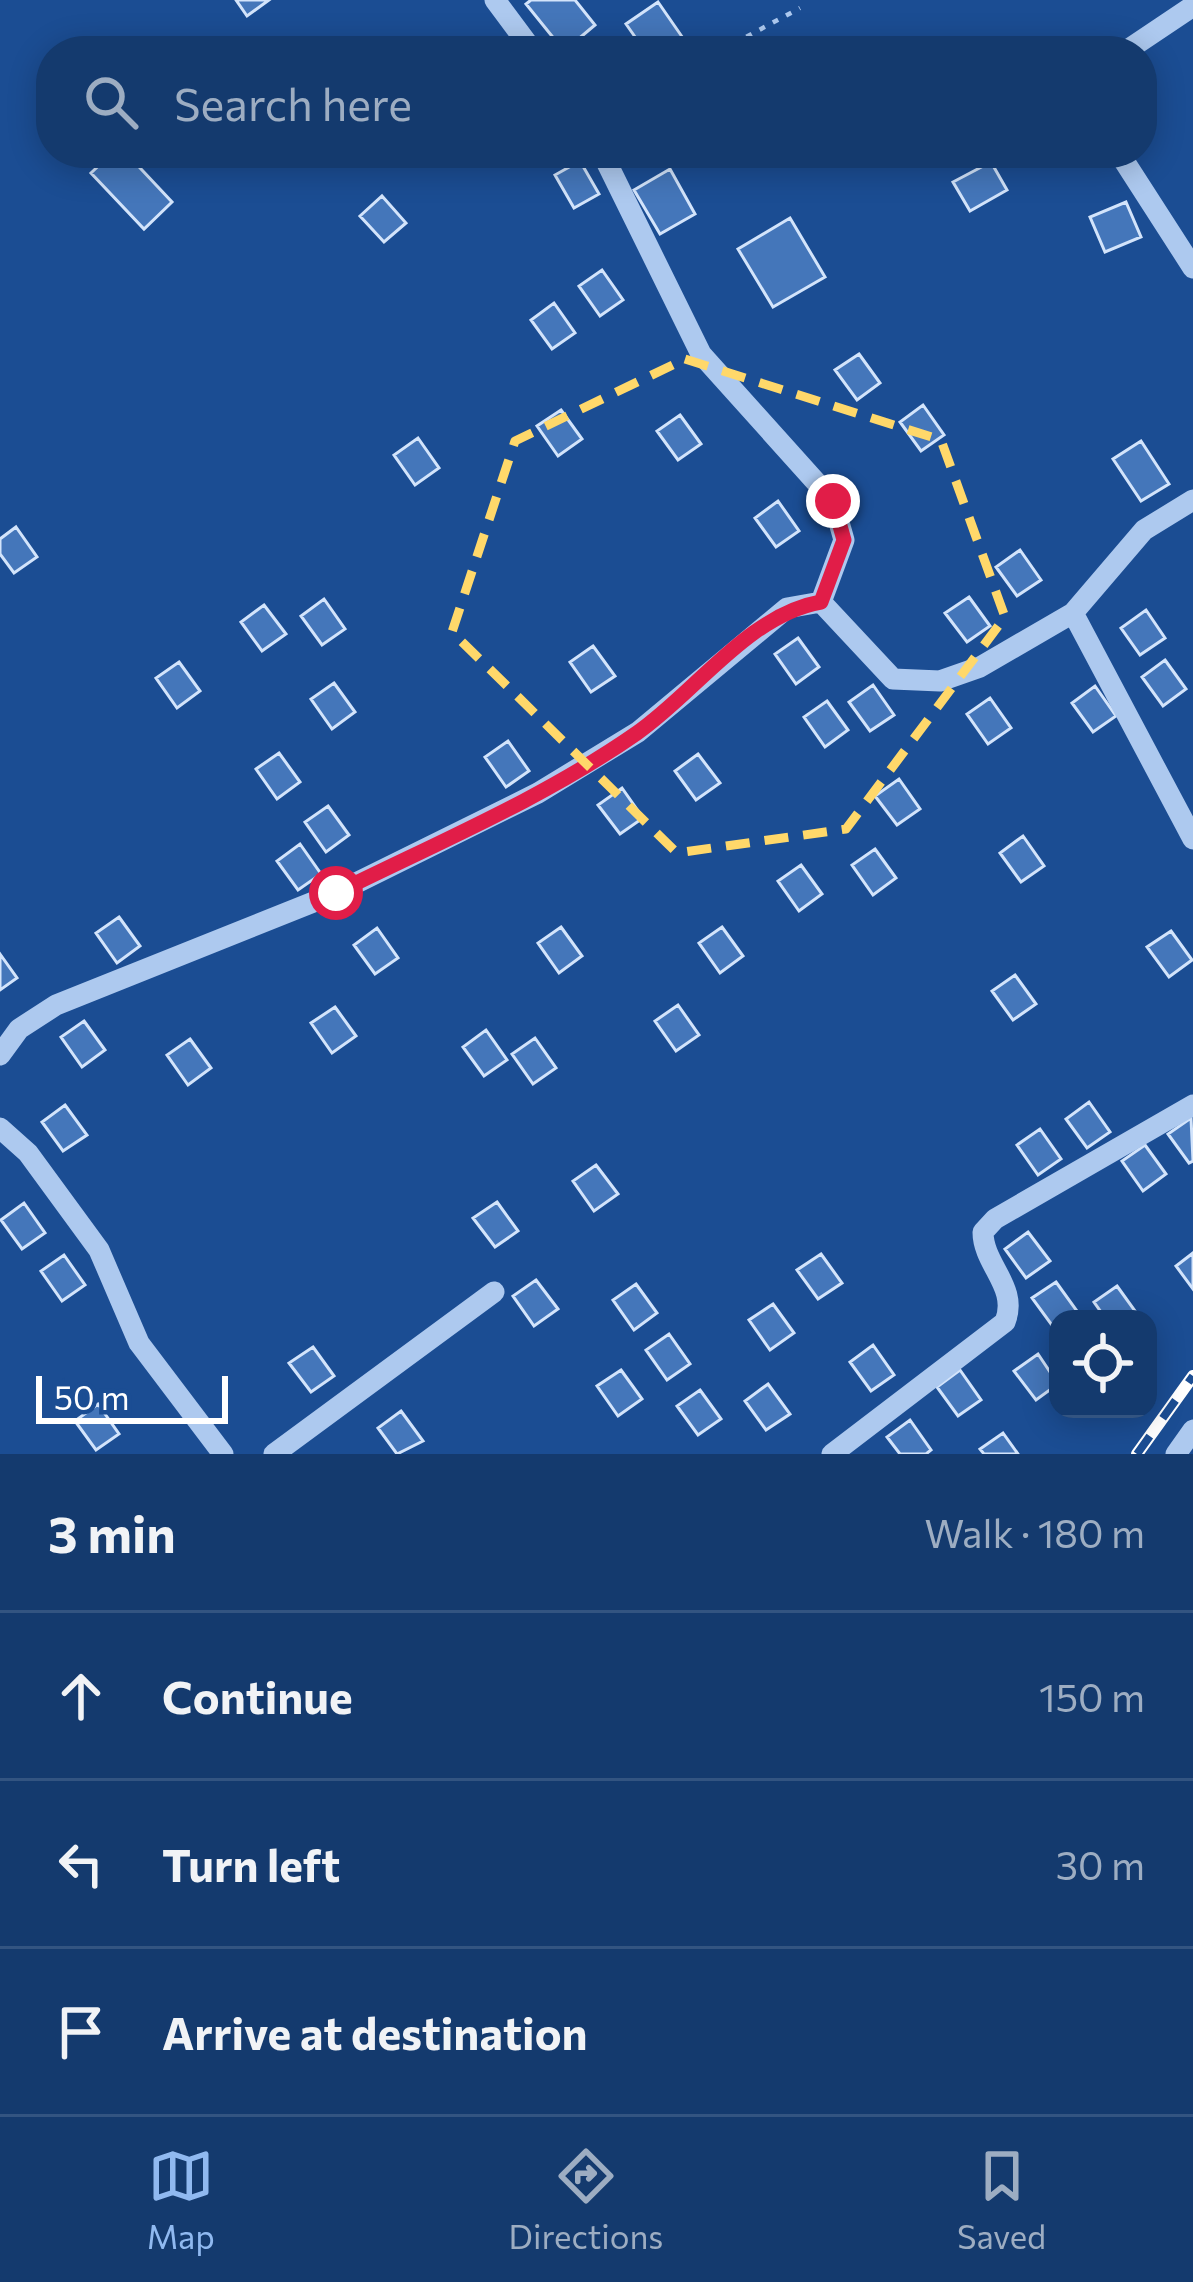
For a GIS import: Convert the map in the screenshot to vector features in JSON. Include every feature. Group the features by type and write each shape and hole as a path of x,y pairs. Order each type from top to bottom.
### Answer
{"street":[{"path":"495,0 522,36"},
{"path":"1148,36 1193,6"},
{"path":"609,168 701,354 833,501 844,540 821,602"},
{"path":"1129,168 1193,268"},
{"path":"821,602 893,679 940,681 980,667 1073,613 1144,530 1193,500"},
{"path":"0,1055 19,1029 56,1005 336,893 538,794 638,732 787,608 821,602"},
{"path":"1073,613 1193,839"},
{"path":"832,1454 985,1343 1005,1322 1010,1310 1007,1289 983,1244 983,1232 995,1220 1193,1105"},
{"path":"0,1128 28,1153 99,1250 139,1342 223,1454"},
{"path":"274,1454 494,1292"},
{"path":"1176,1454 1193,1430"}],"path":[{"path":"748,36 800,8"}],"highlighted area":[{"path":"685,359 941,440 1005,617 846,829 677,853 452,632 515,441"}],"building":[{"path":"236,0 269,0 247,16"},
{"path":"575,0 595,25 582,36 552,36 526,4"},
{"path":"658,2 682,36 634,36 626,24"},
{"path":"96,168 140,168 172,202 144,229 91,173"},
{"path":"568,168 584,168 599,194 574,208 555,175"},
{"path":"980,168 994,168 1007,190 970,211 953,182"},
{"path":"670,169 695,214 660,234 634,190"},
{"path":"382,196 406,223 384,242 360,216"},
{"path":"1126,202 1141,237 1105,252 1090,217"},
{"path":"790,218 825,277 773,307 738,249"},
{"path":"602,270 623,300 600,316 579,286"},
{"path":"554,303 575,333 552,349 531,320"},
{"path":"859,354 880,383 857,400 835,370"},
{"path":"923,405 944,435 921,451 900,422"},
{"path":"561,410 582,439 558,456 537,426"},
{"path":"680,415 701,444 678,460 657,431"},
{"path":"418,438 439,468 415,485 394,455"},
{"path":"1141,441 1169,484 1141,501 1113,459"},
{"path":"778,501 799,531 776,547 755,518"},
{"path":"16,527 37,557 14,573 0,554 0,539"},
{"path":"1020,550 1041,580 1017,596 996,567"},
{"path":"969,597 990,626 967,642 945,613"},
{"path":"324,599 345,629 322,645 301,616"},
{"path":"264,605 286,634 262,651 241,622"},
{"path":"1146,610 1165,638 1140,655 1121,628"},
{"path":"798,638 819,667 796,684 775,654"},
{"path":"593,646 615,676 591,692 570,662"},
{"path":"1165,660 1186,689 1163,706 1142,677"},
{"path":"179,662 200,691 177,708 156,678"},
{"path":"334,683 355,712 332,729 311,699"},
{"path":"873,685 894,715 870,731 849,702"},
{"path":"1095,686 1116,716 1093,732 1072,703"},
{"path":"990,698 1011,728 988,744 967,714"},
{"path":"827,701 848,730 825,747 804,717"},
{"path":"508,741 529,771 506,787 485,757"},
{"path":"279,753 300,782 277,799 256,769"},
{"path":"698,754 720,783 696,800 675,771"},
{"path":"899,779 920,809 897,825 875,796"},
{"path":"622,788 643,818 620,834 598,805"},
{"path":"328,806 349,835 326,852 305,822"},
{"path":"1023,836 1044,866 1021,882 1000,853"},
{"path":"300,844 321,874 298,890 277,861"},
{"path":"875,849 896,878 873,895 852,865"},
{"path":"801,865 822,894 799,911 778,881"},
{"path":"119,917 140,946 117,963 96,933"},
{"path":"561,927 582,956 559,973 538,943"},
{"path":"722,927 743,956 720,973 699,943"},
{"path":"377,928 398,958 375,974 354,945"},
{"path":"1171,931 1192,960 1169,977 1147,947"},
{"path":"0,954 17,978 0,990"},
{"path":"1015,975 1036,1004 1013,1020 992,991"},
{"path":"678,1005 699,1035 676,1051 655,1021"},
{"path":"335,1007 356,1036 332,1053 311,1023"},
{"path":"84,1021 105,1050 82,1067 61,1037"},
{"path":"486,1030 507,1060 484,1076 463,1047"},
{"path":"535,1038 556,1068 533,1084 512,1054"},
{"path":"190,1039 211,1068 188,1085 167,1055"},
{"path":"1089,1102 1110,1132 1087,1148 1066,1119"},
{"path":"65,1105 87,1135 63,1151 42,1122"},
{"path":"1191,1118 1193,1161 1189,1163 1168,1134"},
{"path":"1040,1129 1061,1159 1038,1175 1017,1145"},
{"path":"1145,1145 1166,1174 1143,1191 1122,1161"},
{"path":"596,1165 618,1194 594,1211 573,1181"},
{"path":"497,1202 518,1231 495,1247 473,1218"},
{"path":"24,1203 45,1233 22,1249 1,1220"},
{"path":"1028,1232 1050,1261 1026,1278 1005,1249"},
{"path":"1193,1253 1193,1289 1176,1266"},
{"path":"821,1254 842,1283 818,1299 797,1270"},
{"path":"64,1255 85,1285 62,1301 41,1271"},
{"path":"536,1280 558,1309 534,1326 513,1296"},
{"path":"1056,1282 1076,1310 1049,1310 1049,1321 1032,1298"},
{"path":"636,1284 657,1313 634,1330 613,1300"},
{"path":"1117,1286 1134,1310 1100,1310 1094,1302"},
{"path":"773,1304 794,1333 770,1350 749,1320"},
{"path":"669,1334 690,1364 667,1380 646,1350"},
{"path":"873,1345 894,1375 871,1391 850,1362"},
{"path":"313,1347 334,1376 311,1392 289,1363"},
{"path":"1038,1354 1049,1370 1049,1391 1036,1400 1014,1371"},
{"path":"621,1370 642,1399 618,1416 597,1386"},
{"path":"960,1370 981,1400 958,1416 937,1387"},
{"path":"768,1384 790,1414 766,1430 745,1401"},
{"path":"700,1390 721,1419 698,1435 677,1406"},
{"path":"98,1404 119,1434 96,1450 75,1421"},
{"path":"401,1411 423,1441 397,1454 378,1428"},
{"path":"910,1420 931,1450 926,1454 900,1454 887,1437"},
{"path":"1003,1433 1018,1454 984,1454 980,1449"}],"railway":[{"path":"1137,1454 1193,1376"}],"route":[{"path":"336,893 538,794 638,732 787,608 821,602 844,540 833,501"}]}
